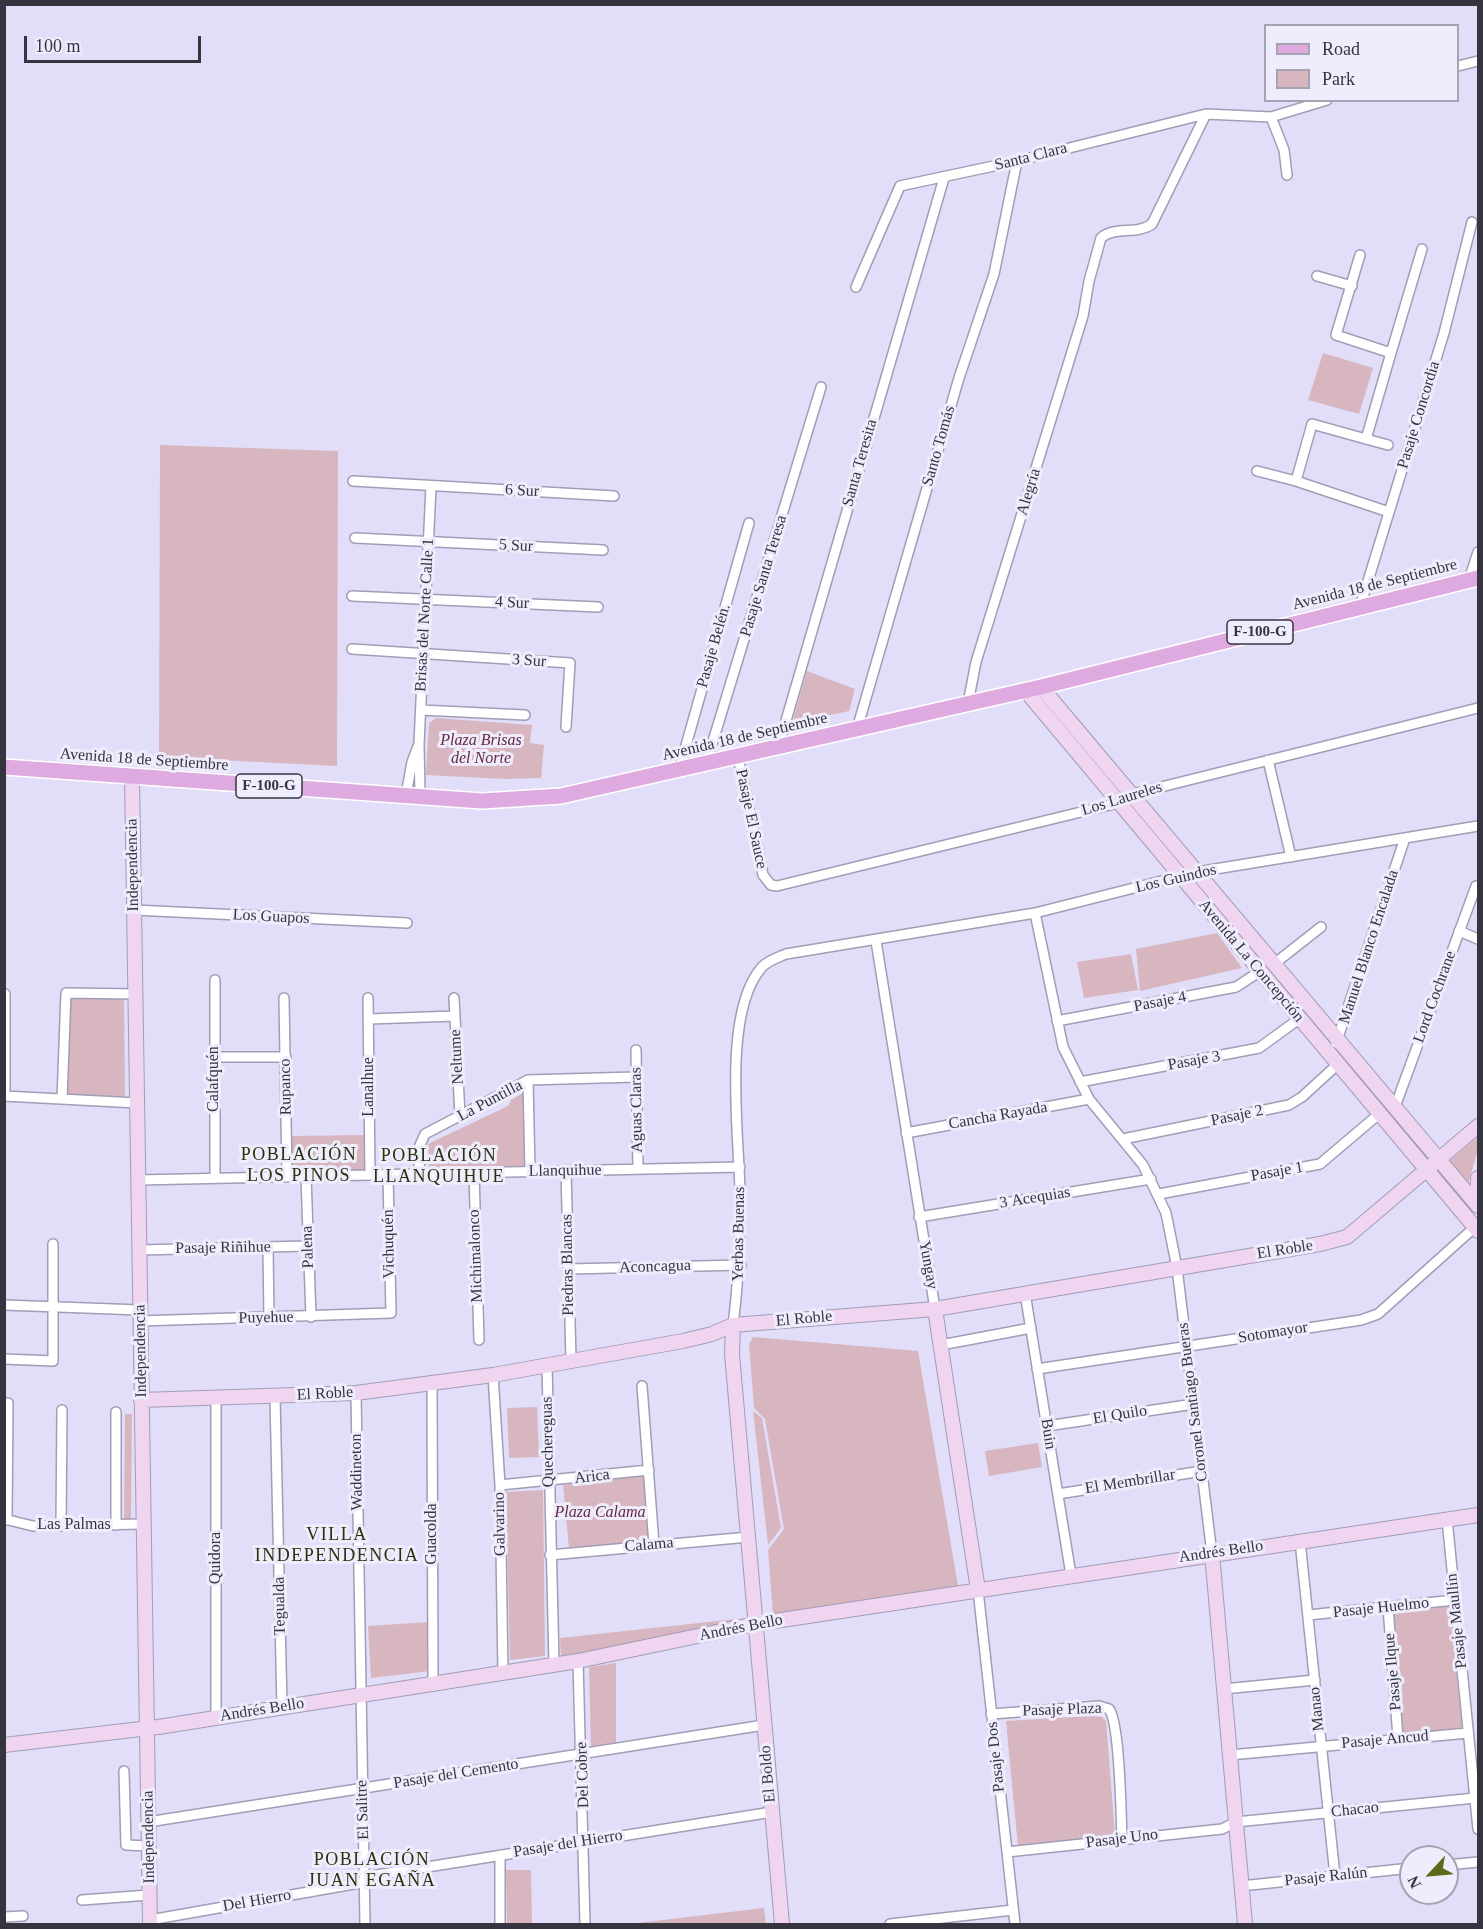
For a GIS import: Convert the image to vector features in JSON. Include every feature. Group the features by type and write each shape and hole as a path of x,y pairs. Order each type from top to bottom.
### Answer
{"main road":[{"name":"Avenida 18 de Septiembre","path":"4,767 132,778 482,801 538,799 584,792 1041,687 1474,579"}],"street":[{"path":"1459,66 1479,61"},
{"name":"Santa Clara","path":"856,287 900,186 1017,161 1206,114 1271,117 1320,102"},
{"name":"Alegría","path":"968,703 976,662 1083,316 1089,281 1101,238 1106,234 1142,230 1152,224 1206,114"},
{"path":"1271,117 1284,150 1287,175"},
{"name":"Santo Tomás","path":"856,729 959,378 994,274 1017,161"},
{"name":"Santa Teresita","path":"777,748 944,177"},
{"name":"Pasaje Concordia","path":"1360,607 1444,333 1472,222"},
{"path":"1366,439 1422,249"},
{"path":"1360,255 1336,335 1391,353"},
{"path":"1317,276 1352,285"},
{"name":"Pasaje Santa Teresa","path":"706,764 821,387"},
{"path":"1296,481 1312,424 1388,446"},
{"path":"1257,471 1296,481 1389,512"},
{"name":"6 Sur","path":"353,481 614,496"},
{"name":"Brisas del Norte Calle 1","path":"413,795 421,710 431,486"},
{"name":"Pasaje Belén.","path":"679,770 749,523"},
{"name":"5 Sur","path":"355,538 603,550"},
{"path":"1474,579 1479,552"},
{"name":"4 Sur","path":"352,596 598,607"},
{"path":"352,649 423,654"},
{"name":"3 Sur","path":"423,654 570,663 566,727"},
{"name":"Avenida La Concepción","path":"1041,687 1478,1206"},
{"name":"Avenida La Concepción","path":"1025,690 1180,878 1477,1229"},
{"name":"Los Laureles","path":"766,880 777,886 1118,803 1133,794 1479,708"},
{"path":"421,710 525,714"},
{"name":"Pasaje El Sauce","path":"738,757 766,880"},
{"path":"1268,760 1291,857"},
{"name":"Independencia","path":"132,778 150,1922"},
{"name":"Los Guindos","path":"876,941 1035,913 1197,872 1479,826"},
{"name":"Manuel Blanco Encalada","path":"1327,1053 1338,1040 1405,838"},
{"name":"Lord Cochrane","path":"1395,1107 1476,886"},
{"name":"Los Guapos","path":"134,910 407,923"},
{"name":"Coronel Santiago Bueras","path":"1035,913 1063,1047 1089,1100 1123,1139 1151,1179 1159,1194 1173,1238 1212,1554 1245,1924"},
{"path":"1274,964 1321,927"},
{"path":"1459,931 1479,939"},
{"name":"Yungay","path":"876,941 936,1309 978,1590"},
{"name":"Yerbas Buenas","path":"755,1624 732,1353 733,1325 741,1264 740,1167 735,1065 742,1016 755,977 764,966 786,954 876,941"},
{"name":"Pasaje 4","path":"1057,1021 1236,987 1259,972"},
{"name":"Calafquén","path":"215,980 213,1057 215,1178"},
{"path":"62,1100 66,993 135,994"},
{"path":"5,994 5,1096 137,1103"},
{"name":"Rupanco","path":"284,998 287,1177"},
{"name":"Neltume","path":"454,998 460,1116"},
{"name":"Lanalhue","path":"368,999 370,1175"},
{"path":"369,1019 455,1016"},
{"name":"Pasaje 3","path":"1080,1082 1259,1048 1299,1019"},
{"name":"Aguas Claras","path":"636,1050 638,1169"},
{"path":"213,1057 286,1057"},
{"name":"Pasaje 2","path":"1123,1139 1289,1105 1302,1097 1337,1065"},
{"name":"La Puntilla","path":"419,1174 421,1139 425,1134 528,1080 635,1077"},
{"path":"528,1080 530,1172"},
{"name":"Cancha Rayada","path":"906,1132 1089,1100"},
{"name":"Pasaje 1","path":"1159,1194 1320,1164 1379,1114"},
{"name":"El Roble","path":"141,1400 356,1393 432,1384 684,1341 712,1334 733,1325 936,1309 1342,1240 1478,1126"},
{"name":"Llanquihue","path":"138,1180 740,1167"},
{"name":"Piedras Blancas","path":"566,1171 571,1359"},
{"name":"Michimalonco","path":"474,1173 479,1340"},
{"name":"Vichuquén","path":"388,1175 391,1313"},
{"name":"Palena","path":"306,1176 311,1317"},
{"path":"1478,1206 1479,1178"},
{"name":"3 Acequias","path":"920,1217 1151,1179"},
{"name":"Sotomayor","path":"1038,1369 1361,1320 1378,1314 1477,1229"},
{"path":"4,1359 53,1361 55,1307 52,1289 53,1244"},
{"name":"Pasaje Riñihue","path":"139,1250 307,1246"},
{"path":"268,1247 269,1319"},
{"name":"Aconcagua","path":"569,1269 741,1264"},
{"name":"Buin","path":"1025,1293 1071,1575"},
{"name":"Puyehue","path":"4,1305 55,1307 140,1316 269,1319 391,1313"},
{"path":"941,1344 1031,1328"},
{"name":"Quechereguas","path":"547,1364 554,1664"},
{"name":"Galvarino","path":"493,1375 500,1485 503,1672"},
{"name":"Guacolda","path":"432,1384 433,1683"},
{"path":"642,1386 654,1545"},
{"name":"Waddineton","path":"356,1393 361,1695"},
{"name":"Tegualda","path":"275,1397 282,1707"},
{"name":"Quidora","path":"216,1399 216,1718"},
{"path":"6,1520 8,1402"},
{"name":"El Quilo","path":"1047,1426 1194,1404"},
{"path":"61,1526 62,1410"},
{"path":"116,1412 116,1524"},
{"name":"Arica","path":"500,1485 549,1482 649,1470"},
{"name":"El Membrillar","path":"1058,1494 1202,1471"},
{"name":"Andrés Bello","path":"4,1745 216,1718 578,1661 755,1624 1479,1515"},
{"name":"Pasaje Maullín","path":"1447,1519 1479,1829"},
{"name":"Las Palmas","path":"6,1520 33,1526 143,1524"},
{"name":"Calama","path":"550,1555 749,1537"},
{"name":"Manao","path":"1300,1541 1335,1876"},
{"name":"Pasaje Dos","path":"978,1590 1015,1924"},
{"name":"Pasaje Huelmo","path":"1308,1615 1455,1600"},
{"name":"Pasaje Ilque","path":"1388,1607 1398,1738"},
{"name":"El Boldo","path":"755,1624 782,1924"},
{"name":"Del Cobre","path":"578,1661 585,1842 585,1924"},
{"path":"1224,1689 1315,1680"},
{"name":"El Salitre","path":"361,1695 365,1924"},
{"name":"Pasaje Plaza","path":"992,1714 1099,1706 1109,1709 1114,1717 1116,1736 1122,1839"},
{"name":"Pasaje del Cemento","path":"148,1822 764,1725"},
{"name":"Pasaje Ancud","path":"1230,1755 1468,1733"},
{"path":"124,1771 126,1845 149,1846"},
{"name":"Chacao","path":"1236,1822 1475,1798"},
{"name":"Pasaje del Hierro","path":"365,1882 377,1875 772,1812"},
{"name":"Pasaje Uno","path":"1007,1852 1222,1829 1236,1822"},
{"path":"500,1855 500,1924"},
{"path":"1459,1864 1479,1862"},
{"name":"Pasaje Ralún","path":"1241,1886 1399,1869"},
{"name":"Del Hierro","path":"150,1922 365,1882"},
{"path":"82,1900 149,1895"},
{"path":"890,1924 1013,1910"},
{"path":"4,1917 23,1916"}],"green space":[{"path":"1323,353 1373,368 1359,414 1308,400"},
{"path":"160,445 338,451 337,766 159,757"},
{"path":"807,671 855,689 849,711 792,723"},
{"name":"Plaza Brisas del Norte","path":"436,718 532,725 530,743 544,745 541,778 505,779 426,775 429,723"},
{"path":"1217,933 1242,968 1140,991 1136,949"},
{"path":"1131,954 1138,990 1084,998 1077,962"},
{"path":"68,998 124,999 125,1096 66,1096"},
{"path":"523,1093 525,1173 430,1174 428,1144 508,1106 511,1100"},
{"path":"364,1135 365,1173 292,1174 292,1136"},
{"path":"1478,1137 1478,1149 1467,1188 1447,1163"},
{"path":"753,1337 918,1351 958,1586 773,1615 768,1550 784,1529 765,1419 754,1408 749,1344"},
{"path":"537,1407 539,1457 509,1458 507,1408"},
{"path":"753,1411 762,1418 781,1528 768,1545"},
{"path":"125,1414 132,1414 131,1519 124,1519"},
{"path":"1038,1443 1042,1467 989,1476 985,1451"},
{"name":"Plaza Calama","path":"644,1474 650,1541 569,1549 563,1485"},
{"path":"543,1490 545,1656 510,1660 506,1492"},
{"path":"1449,1605 1463,1731 1403,1735 1392,1611"},
{"path":"736,1619 736,1627 561,1658 560,1638"},
{"path":"429,1622 430,1671 371,1678 368,1626"},
{"path":"616,1663 616,1744 591,1748 589,1667"},
{"path":"1102,1717 1106,1721 1115,1835 1018,1847 1006,1721"},
{"path":"506,1870 531,1870 532,1923 507,1923"},
{"path":"764,1908 766,1924 629,1924"}],"district":[{"name":"POBLACIÓN LOS PINOS","path":"299,1165"},
{"name":"POBLACIÓN LLANQUIHUE","path":"439,1166"},
{"name":"VILLA INDEPENDENCIA","path":"337,1546"},
{"name":"POBLACIÓN JUAN EGAÑA","path":"372,1870"}]}
